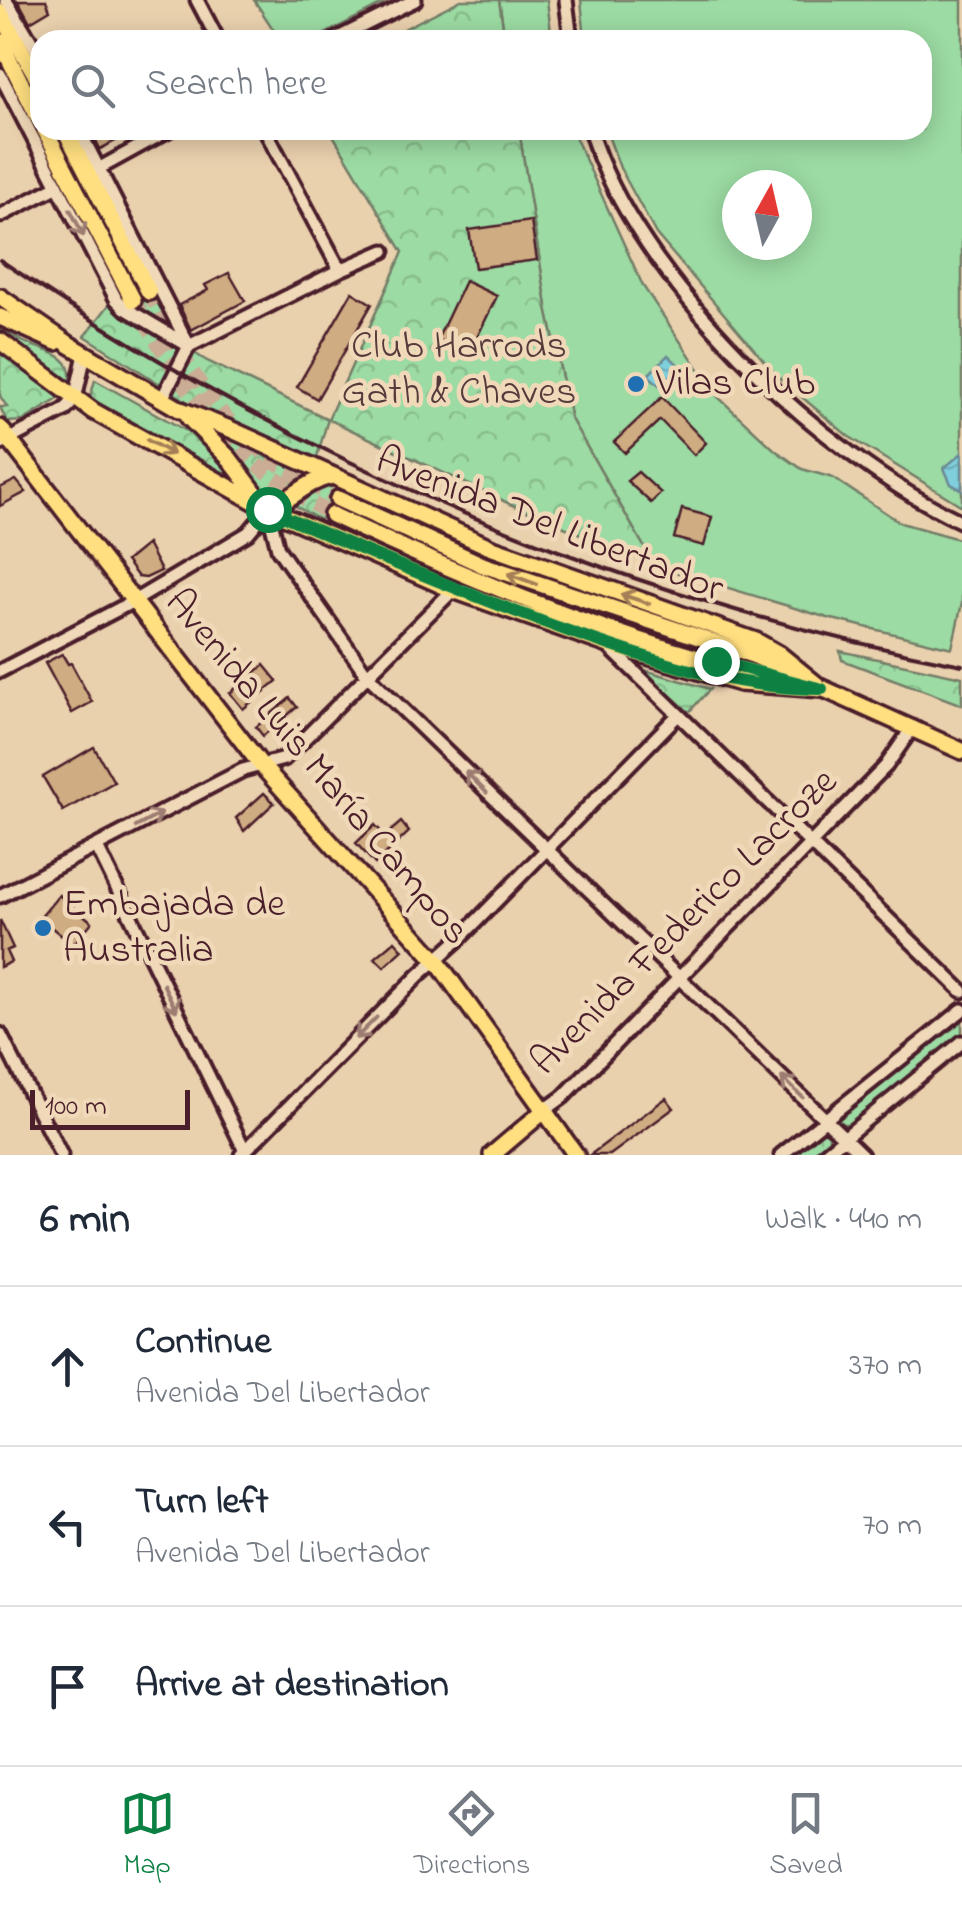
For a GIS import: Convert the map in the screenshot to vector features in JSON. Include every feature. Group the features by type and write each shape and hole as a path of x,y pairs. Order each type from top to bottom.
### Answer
{"main road":[{"path":"0,12 30,65"},
{"path":"0,41 30,101"},
{"path":"49,140 134,300"},
{"path":"70,140 149,292"},
{"path":"0,297 70,345"},
{"path":"0,317 44,339 70,345"},
{"name":"Avenida Del Libertador","path":"0,341 76,399 268,509 454,590 606,644 755,686 822,689"},
{"name":"Avenida Del Libertador","path":"70,345 181,410 490,547 756,641 780,654 822,689"},
{"path":"181,410 229,458 268,509 286,502 313,480 332,476"},
{"name":"Avenida Luis María Campos","path":"3,437 262,765 436,960 576,1155"},
{"name":"Avenida Del Libertador","path":"335,507 483,565 755,656 962,751"},
{"name":"Avenida Federico Lacroze","path":"492,1155 545,1110"}],"street":[{"path":"6,0 30,40"},
{"path":"197,0 213,30"},
{"path":"354,30 415,0"},
{"path":"566,0 570,30"},
{"path":"0,74 30,132"},
{"path":"34,140 116,299 188,346"},
{"path":"85,140 188,346"},
{"path":"100,168 151,140"},
{"path":"270,140 340,270"},
{"path":"594,140 621,201 647,245 726,342 816,427 905,490 962,522"},
{"path":"0,216 58,186"},
{"path":"162,399 188,346 384,251"},
{"path":"155,326 168,321 172,312"},
{"path":"3,437 66,410 76,399 85,354"},
{"path":"0,671 134,601 248,534 268,509"},
{"path":"268,509 278,549 368,675 862,1155"},
{"path":"0,896 243,770 284,759 454,590"},
{"path":"606,644 962,991"},
{"path":"96,847 244,1154 677,716"},
{"name":"Avenida Federico Lacroze","path":"545,1110 564,1097 886,766 913,727"},
{"path":"781,1155 962,1010"},
{"path":"0,1034 61,1155"},
{"path":"823,1155 962,1042"}],"green space":[{"path":"254,0 390,0 332,30 274,30"},
{"path":"461,0 499,0 504,30 402,30"},
{"path":"499,0 547,0 551,30 504,30"},
{"path":"581,0 962,0 962,506 848,436 777,376 656,234 620,168 610,140 932,140 932,30 584,30"},
{"name":"Club Harrods Gath & Chaves","path":"336,140 521,140 548,313 571,419 655,566 328,419 403,252"},
{"name":"Vilas Club","path":"521,140 577,140 643,286 717,396 775,450 802,469 833,478 901,523 962,540 962,603 952,648 828,618 655,566 571,419 548,313"},
{"path":"153,290 164,311 160,318 154,319 127,305"},
{"path":"112,301 207,361 328,419 316,460 188,402 85,336"},
{"path":"0,326 62,359 70,372 70,381 0,332"},
{"path":"0,350 58,395 58,399 23,421 7,422 0,407 7,407 0,396"},
{"path":"95,380 192,434 234,478 90,398"},
{"path":"215,429 305,473 304,476 277,499 263,492"},
{"path":"319,486 337,487 320,520 292,504"},
{"path":"840,651 962,677 962,705 842,660"},
{"path":"641,669 710,689 689,712"},
{"path":"962,1018 962,1034 849,1124 842,1124 837,1117 839,1112"},
{"path":"821,1129 829,1139 810,1155 791,1155"}],"water":[{"path":"668,355 687,373 676,384 668,376 659,385 648,375"},
{"path":"962,453 962,490 951,484 944,468"}],"building":[{"path":"18,0 46,0 50,10 30,22"},
{"path":"96,140 117,140 100,149"},
{"path":"531,221 537,260 475,268 469,230"},
{"path":"229,273 245,301 191,330 179,305"},
{"path":"465,281 497,296 469,354 437,340"},
{"path":"352,292 372,304 317,399 297,387"},
{"path":"662,397 706,443 694,455 660,420 625,453 614,442"},
{"path":"638,472 661,493 651,503 627,481"},
{"path":"16,480 26,492 0,506 0,488"},
{"path":"682,509 712,517 704,546 674,538"},
{"path":"147,544 161,571 138,577 126,561"},
{"path":"62,654 92,702 72,713 45,663"},
{"path":"264,665 277,681 243,709 230,693"},
{"path":"290,698 297,707 263,736 256,727"},
{"path":"94,747 114,782 63,811 43,777"},
{"path":"264,793 274,803 244,831 236,818"},
{"path":"401,822 409,832 375,864 356,843 375,825 385,836"},
{"path":"59,895 92,922 73,945 40,918"},
{"path":"0,920 13,948 6,951 11,962 0,967"},
{"path":"395,941 403,950 384,967 375,958"},
{"path":"666,1098 674,1108 610,1155 590,1155"}],"tunnel":[{"path":"149,292 185,360 223,414 271,459 338,499"},
{"path":"133,300 174,368 215,423 265,471 332,515"}],"railway":[{"path":"0,260 111,332 224,397 460,512 582,560 706,601 833,636 962,665"}],"place":[{"name":"Vilas Club","path":"636,384"},
{"name":"Embajada de Australia","path":"43,928"}],"route":[{"path":"268,509 454,590 606,644 755,686 822,689 716,661"}]}
